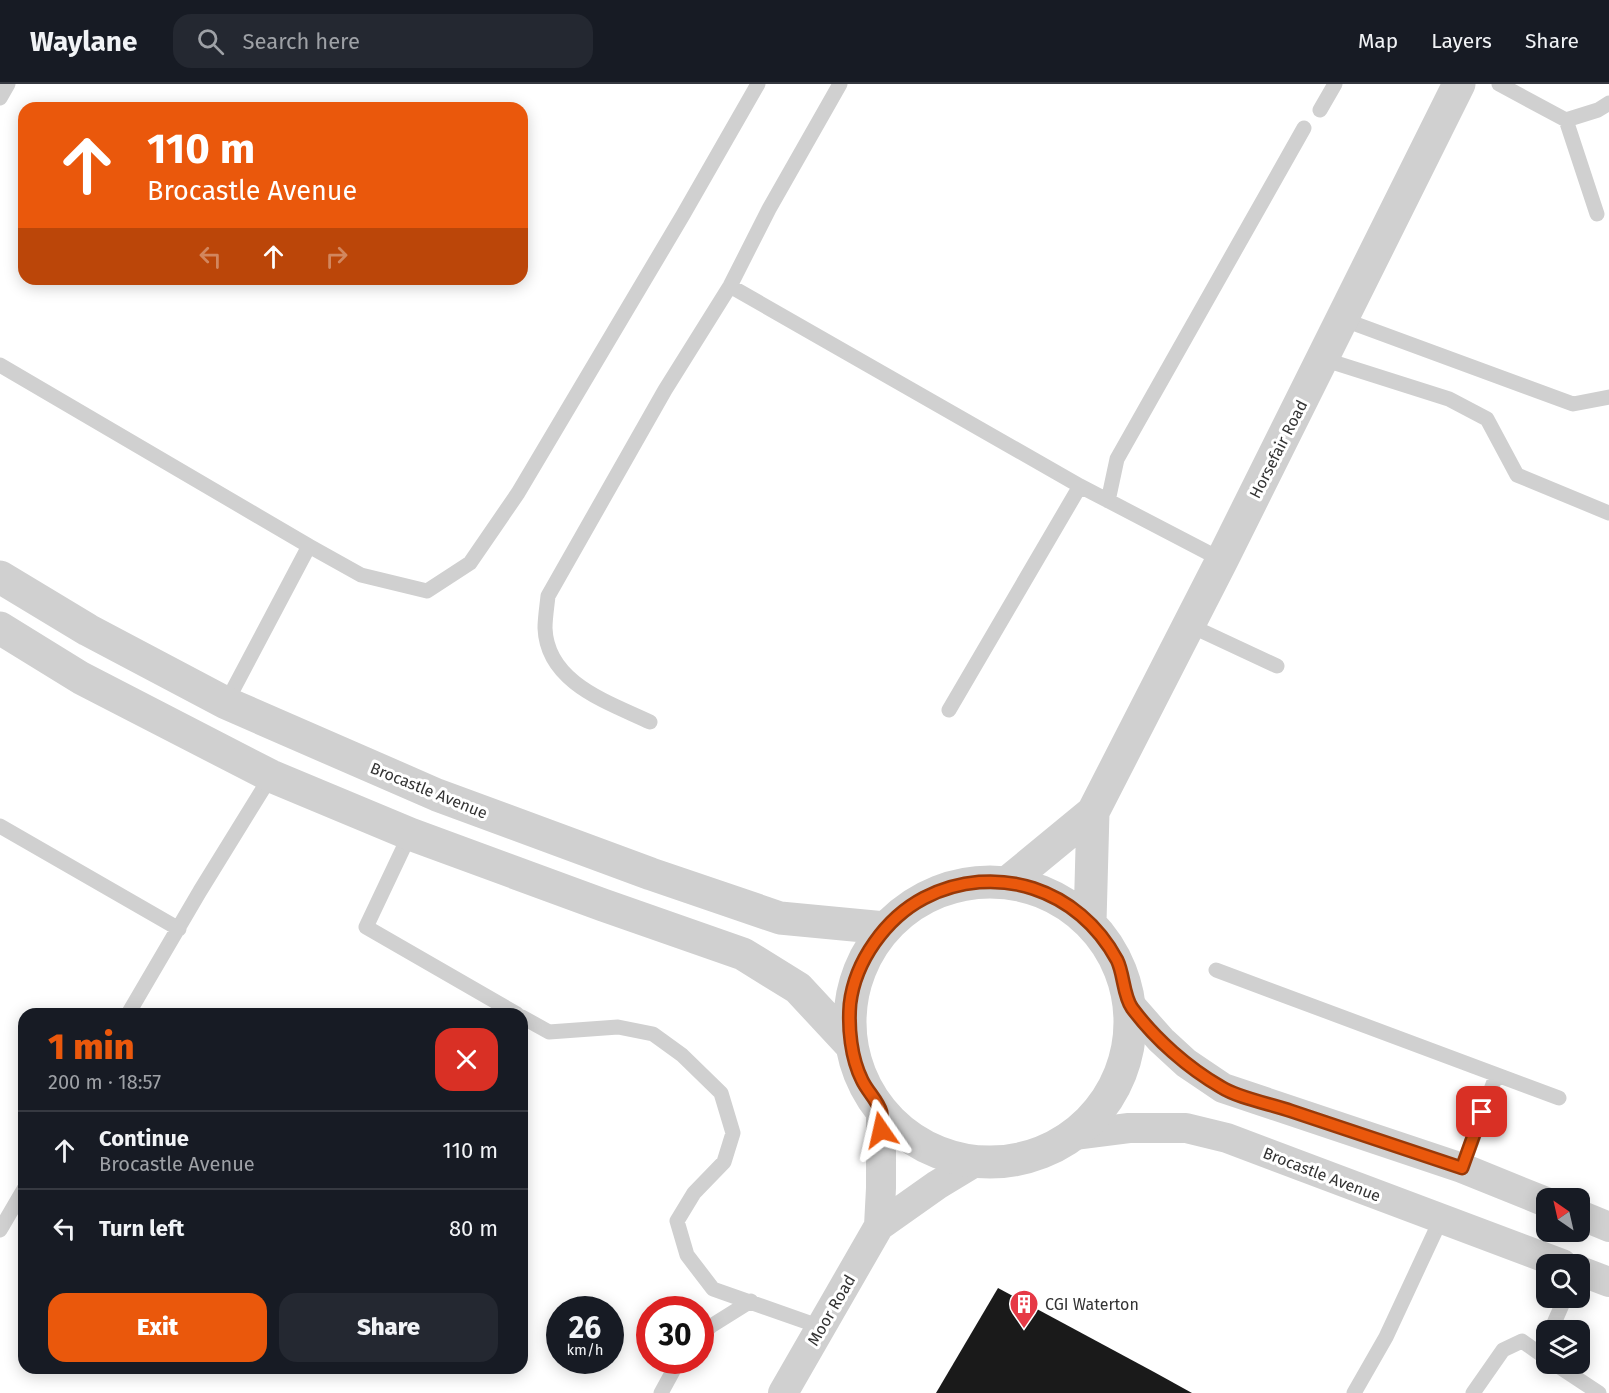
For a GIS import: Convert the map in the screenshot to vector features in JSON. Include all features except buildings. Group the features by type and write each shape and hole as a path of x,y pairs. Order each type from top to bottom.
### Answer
{"street":[{"name":"Horsefair Road","path":"1008,882 1093,812 1222,560 1459,84"},
{"name":"Brocastle Avenue","path":"0,577 88,630 226,703 437,795 661,878 780,918 885,928"},
{"path":"0,628 81,678 271,776 410,834 743,954 798,988 851,1045"},
{"name":"Horsefair Road","path":"1090,922 1093,812"},
{"path":"974,881 1008,882 1052,895 1090,922 1118,961 1131,1006 1130,1043 1119,1078 1100,1109 1074,1135 1044,1152 1010,1161 975,1162 940,1153 907,1136 881,1111 862,1080 851,1045 850,1003 862,963 885,928 911,905 941,889 974,881"},
{"path":"1131,1006 1161,1040 1222,1089 1462,1168 1536,1198"},
{"name":"Moor Road","path":"879,1226 881,1111"},
{"name":"Brocastle Avenue","path":"1074,1135 1129,1128 1186,1128 1216,1135 1536,1254"},
{"name":"Moor Road","path":"783,1393 879,1226 937,1185 975,1162"},
{"path":"1590,1219 1609,1227"},
{"path":"1590,1275 1609,1282"}],"lane":[{"path":"0,98 8,84"},
{"path":"0,365 309,546 361,574 427,591 470,563 518,493 758,84"},
{"path":"650,722 584,690 563,673 550,652 545,628 548,596 665,390 730,286 769,209 840,84"},
{"path":"1320,110 1335,84"},
{"path":"1499,84 1566,120 1597,214"},
{"path":"1566,120 1598,110 1609,102"},
{"path":"1108,501 1118,459 1304,128"},
{"path":"730,286 1080,486 1222,560"},
{"path":"1342,319 1573,404 1609,397"},
{"path":"1323,359 1449,399 1487,419 1517,475 1609,513"},
{"path":"950,710 1080,486"},
{"path":"226,703 309,546"},
{"path":"1189,625 1277,666"},
{"path":"132,1008 271,776"},
{"path":"0,826 179,928"},
{"path":"410,834 366,927 507,1008"},
{"path":"1216,970 1559,1098"},
{"path":"528,1020 549,1032 618,1028 653,1034 682,1055 721,1093 733,1133 724,1162 694,1193 677,1221 687,1255 713,1289 821,1327"},
{"path":"1462,1168 1496,1076"},
{"path":"0,1230 18,1199"},
{"path":"1354,1393 1386,1337 1441,1219"},
{"path":"714,1324 751,1301"},
{"path":"1473,1393 1503,1350 1522,1341 1536,1347"},
{"path":"661,1393 671,1374"},
{"path":"1570,1374 1599,1393"}],"place":[{"name":"CGI Waterton","path":"1024,1330"}],"route":[{"path":"881,1130 881,1111 862,1080 851,1045 850,1003 862,963 885,928 911,905 941,889 974,881 1008,882 1052,895 1090,922 1118,961 1131,1006 1161,1040 1222,1089 1462,1168 1482,1112"}]}
